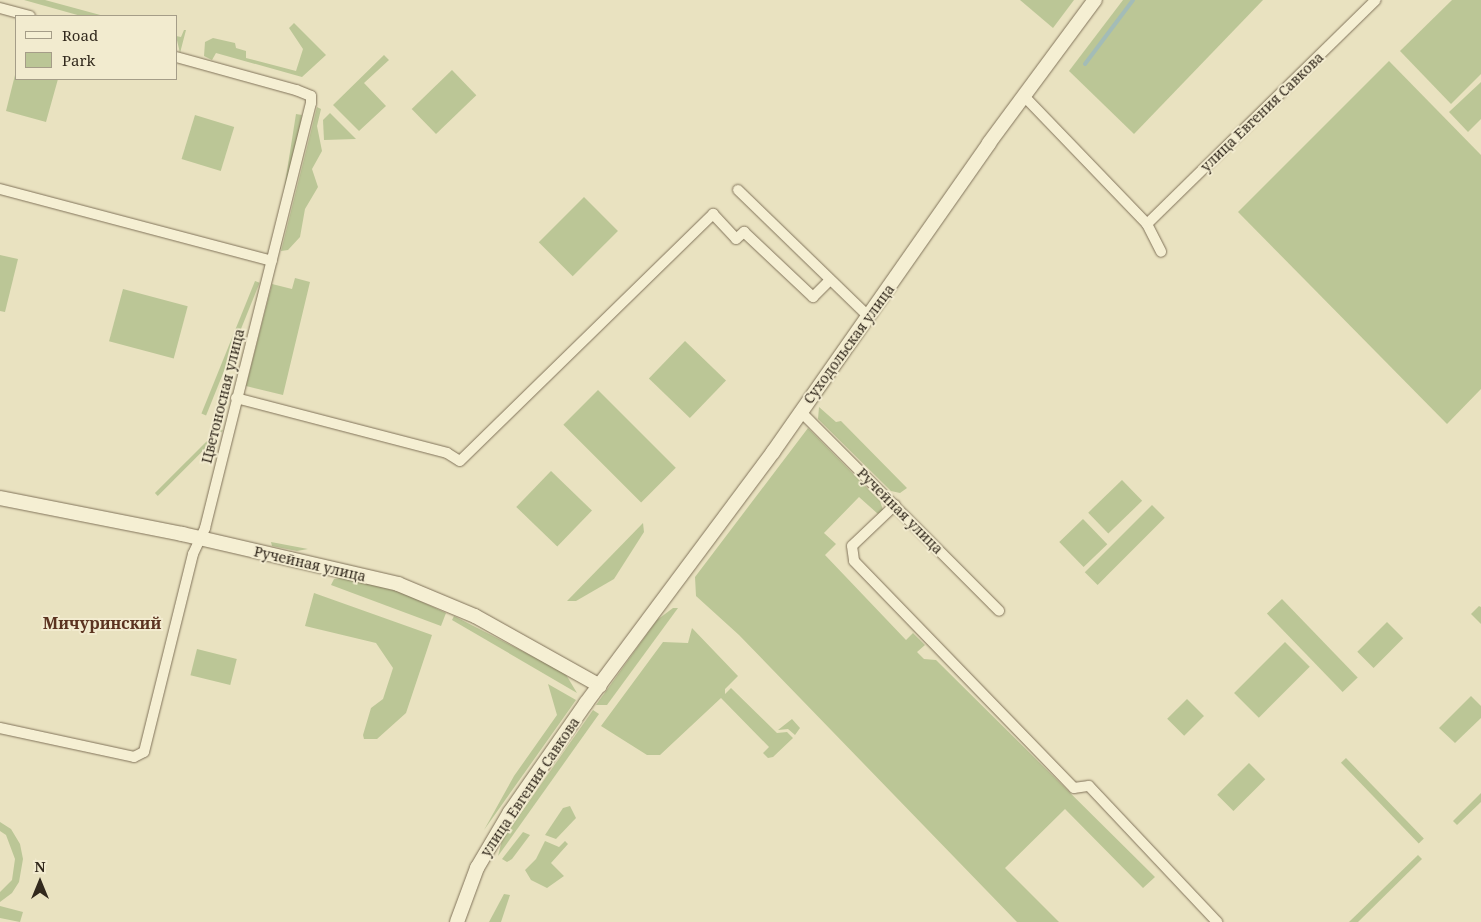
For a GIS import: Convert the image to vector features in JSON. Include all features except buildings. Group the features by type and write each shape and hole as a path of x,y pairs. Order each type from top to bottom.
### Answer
{"main road":[{"name":"Суходольская улица","path":"600,686 869,317 1023,95 1095,0"},
{"name":"Ручейная улица","path":"0,498 201,539 423,592 475,616 600,686"},
{"name":"улица Евгения Савкова","path":"457,922 477,868 510,812 600,686"}],"street":[{"name":"улица Евгения Савкова","path":"1148,224 1376,0"},
{"path":"0,8 26,15"},
{"name":"Цветоносная улица","path":"0,728 134,757 144,752 193,554 201,539 272,260 311,96 178,57"},
{"path":"1023,95 1148,224 1161,252"},
{"path":"0,189 272,260"},
{"path":"738,190 869,317"},
{"path":"236,398 447,453 460,460 713,214 736,239 744,232 813,297 830,280"},
{"name":"Ручейная улица","path":"800,411 999,612"},
{"path":"895,505 852,546 854,561 1074,788 1089,786 1217,922"}],"green space":[{"path":"24,0 45,0 100,15 77,15"},
{"path":"1020,0 1074,0 1053,28"},
{"path":"1123,0 1263,0 1134,134 1069,71"},
{"path":"1452,0 1481,0 1481,74 1451,104 1400,51"},
{"path":"294,23 326,55 302,77 216,53 212,60 204,56 205,42 213,38 235,43 236,48 246,51 246,58 296,71 303,49 289,28"},
{"path":"184,30 186,30 180,53 178,36 181,37"},
{"path":"384,55 389,60 364,83 386,106 359,131 333,105"},
{"path":"1389,61 1481,155 1481,389 1447,424 1238,212"},
{"path":"452,70 476,95 436,134 412,109"},
{"path":"15,75 15,80 58,80 46,122 6,111"},
{"path":"1481,82 1481,119 1468,132 1449,112"},
{"path":"317,107 321,109 317,126 322,151 312,169 318,187 305,209 300,237 288,250 281,251"},
{"path":"330,113 356,139 324,140 323,120"},
{"path":"296,114 302,115 281,249 275,248"},
{"path":"195,115 234,127 221,171 182,159"},
{"path":"584,197 618,231 573,276 539,242"},
{"path":"0,255 18,259 5,312 0,311"},
{"path":"295,278 310,282 283,395 246,386 272,284 292,289"},
{"path":"255,281 260,283 206,415 201,414"},
{"path":"123,289 188,306 174,359 109,341"},
{"path":"685,341 726,381 690,418 649,378"},
{"path":"598,390 676,468 641,502 563,425"},
{"path":"819,407 836,422 841,421 907,488 900,493 891,491 818,419"},
{"path":"220,428 223,431 158,496 155,493"},
{"path":"808,428 880,501 883,510 878,514 859,497 824,533 836,544 825,555 906,640 913,633 925,645 917,652 924,659 936,660 1155,877 1143,888 1065,809 1005,868 1059,922 1017,922 739,635 696,596 695,577"},
{"path":"551,471 592,511 557,547 516,507"},
{"path":"1122,480 1142,501 1108,534 1088,513"},
{"path":"1152,505 1165,518 1098,585 1085,572"},
{"path":"1083,519 1107,544 1084,567 1059,542"},
{"path":"643,523 644,532 614,579 576,601 567,601"},
{"path":"271,542 308,549 297,551 272,546"},
{"path":"346,577 403,593 446,613 441,626 331,585 334,579"},
{"path":"314,593 432,635 406,713 377,739 364,739 363,735 371,708 383,699 393,668 376,643 305,626"},
{"path":"1282,599 1358,677 1343,692 1267,614"},
{"path":"1479,606 1481,607 1481,624 1471,614"},
{"path":"673,608 678,608 607,705 596,705 657,620"},
{"path":"454,616 565,673 577,693 452,620"},
{"path":"1387,622 1403,638 1374,668 1357,652"},
{"path":"692,628 738,676 725,689 725,694 731,688 777,733 787,732 793,738 773,757 768,758 763,753 769,747 721,698 660,755 647,755 601,726 663,642 688,643"},
{"path":"1285,642 1310,667 1259,718 1234,693"},
{"path":"197,649 237,659 230,685 190,675"},
{"path":"548,684 576,700 484,830 514,776 557,715"},
{"path":"1471,696 1481,706 1481,718 1455,743 1439,728"},
{"path":"1187,699 1204,716 1184,736 1167,719"},
{"path":"593,710 599,714 498,856 502,840"},
{"path":"792,719 800,728 795,735 788,729 778,730"},
{"path":"1346,758 1424,839 1419,843 1341,763"},
{"path":"1249,763 1265,779 1233,811 1217,795"},
{"path":"1481,793 1481,802 1457,825 1453,821"},
{"path":"570,806 576,818 556,839 545,835 563,808"},
{"path":"0,822 11,829 20,844 23,859 19,882 12,893 0,902 0,892 12,880 15,859 6,835 0,831"},
{"path":"523,832 530,835 512,859 507,862 502,859"},
{"path":"545,841 559,847 565,841 568,844 551,863 564,876 547,888 531,880 525,870 536,859"},
{"path":"1418,855 1422,859 1358,922 1349,922"},
{"path":"504,894 510,895 501,922 489,922"},
{"path":"0,906 23,912 20,922 0,918"}],"waterway":[{"path":"1085,64 1133,0"}],"district":[{"name":"Мичуринский","path":"102,623"}]}
